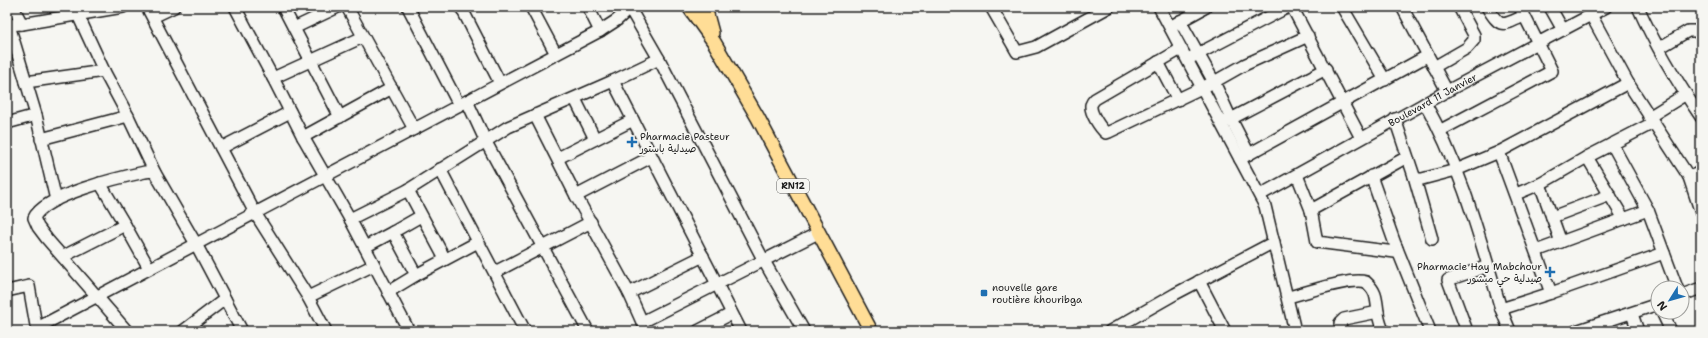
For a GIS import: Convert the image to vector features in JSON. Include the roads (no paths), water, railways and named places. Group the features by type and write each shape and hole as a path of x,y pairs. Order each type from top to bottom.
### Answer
{"main road":[{"name":"RN12","path":"689,7 714,42 758,118 871,331"},
{"name":"RN12","path":"704,7 714,42"}],"street":[{"path":"13,7 22,24"},
{"path":"56,200 36,115 8,25 124,7"},
{"path":"174,7 150,12 255,213 308,297 326,331"},
{"path":"235,7 273,78 302,137 350,219 409,331"},
{"path":"283,7 340,117"},
{"path":"294,28 338,7"},
{"path":"347,7 414,129"},
{"path":"408,7 486,142 588,331"},
{"path":"461,7 500,83"},
{"path":"532,7 556,54"},
{"path":"588,7 600,31"},
{"path":"991,7 1017,52 1036,46 1109,7"},
{"path":"1159,7 1202,89 1226,122 1245,157 1265,206 1295,331"},
{"path":"1169,27 1206,7"},
{"path":"1186,60 1288,7"},
{"path":"1292,7 1361,138"},
{"path":"1342,7 1384,80"},
{"path":"1402,7 1447,91"},
{"path":"1434,67 1467,48 1474,40 1474,35 1459,7"},
{"path":"1440,130 1552,72 1522,11 1506,24 1499,24 1487,7"},
{"path":"1550,7 1563,30"},
{"name":"Boulevard 11 Janvier","path":"1260,195 1395,119 1606,7"},
{"path":"1638,7 1659,48 1686,94 1701,116"},
{"path":"7,291 29,286 37,330 148,268 600,31 617,20 631,8 764,261 804,331"},
{"path":"78,15 155,173 196,244 242,331"},
{"path":"1591,15 1628,83 1689,177 1701,213"},
{"path":"1180,21 1214,82 1226,122"},
{"path":"1659,48 1688,30 1692,30 1701,35"},
{"path":"1180,49 1094,99 1092,104 1093,112 1102,130 1106,133 1202,89 1244,65 1308,36"},
{"path":"273,78 363,37"},
{"path":"1245,157 1427,56"},
{"path":"350,219 408,190 508,127 575,99 659,59"},
{"path":"1158,62 1178,100"},
{"path":"1226,122 1326,69"},
{"path":"26,82 104,71"},
{"path":"613,81 703,256 716,285 741,331"},
{"path":"1414,176 1417,179 1422,180 1456,170 1499,152 1628,83"},
{"path":"302,137 392,88"},
{"path":"1516,194 1540,184 1612,144 1651,120 1686,94"},
{"path":"575,99 595,139"},
{"path":"1425,103 1440,130 1456,170 1501,309 1510,331"},
{"path":"221,148 290,112"},
{"path":"7,123 36,115"},
{"path":"535,115 576,196 629,293 644,326 716,285 818,233"},
{"path":"41,139 128,116"},
{"path":"1395,119 1414,176 1432,239"},
{"path":"558,158 633,120"},
{"path":"1612,144 1648,210 1674,280"},
{"path":"1499,152 1516,194 1551,293"},
{"path":"576,196 651,157"},
{"path":"1311,210 1408,157"},
{"path":"1587,157 1624,219"},
{"path":"440,169 526,331"},
{"path":"127,331 48,239 34,220 35,215 39,211 56,200 100,183 145,172 152,171 155,173"},
{"path":"1689,177 1701,172"},
{"path":"1297,175 1311,210 1317,242 1393,252 1396,250 1396,246"},
{"path":"1371,176 1396,246 1430,331"},
{"path":"100,183 148,268"},
{"path":"1540,184 1561,242"},
{"path":"408,190 445,259"},
{"path":"1552,217 1610,195"},
{"path":"1536,251 1648,210"},
{"path":"365,247 421,216"},
{"path":"495,272 542,246 591,222"},
{"path":"64,256 125,225"},
{"path":"394,232 416,275"},
{"path":"388,292 416,275 478,242"},
{"path":"1110,331 1274,242"},
{"path":"1501,309 1664,253"},
{"path":"629,293 703,256"},
{"path":"308,297 374,265"},
{"path":"1467,331 1448,280 1488,266"},
{"path":"1199,282 1225,331"},
{"path":"1288,297 1342,283 1366,282 1378,300 1378,312 1383,331"},
{"path":"1690,292 1701,288"},
{"path":"183,331 225,299"},
{"path":"1576,331 1650,307"},
{"path":"1341,331 1340,323 1344,318 1378,312"},
{"path":"704,330 731,314"},
{"path":"1632,314 1638,331"},
{"path":"1666,320 1671,331"}],"place":[{"name":"Pharmacie Pasteur صيدلية باستور","path":"632,142"},
{"name":"Pharmacie Hay Mabchour صيدلية حي مبشور","path":"1550,272"},
{"name":"nouvelle gare routière khouribga","path":"984,293"}]}
